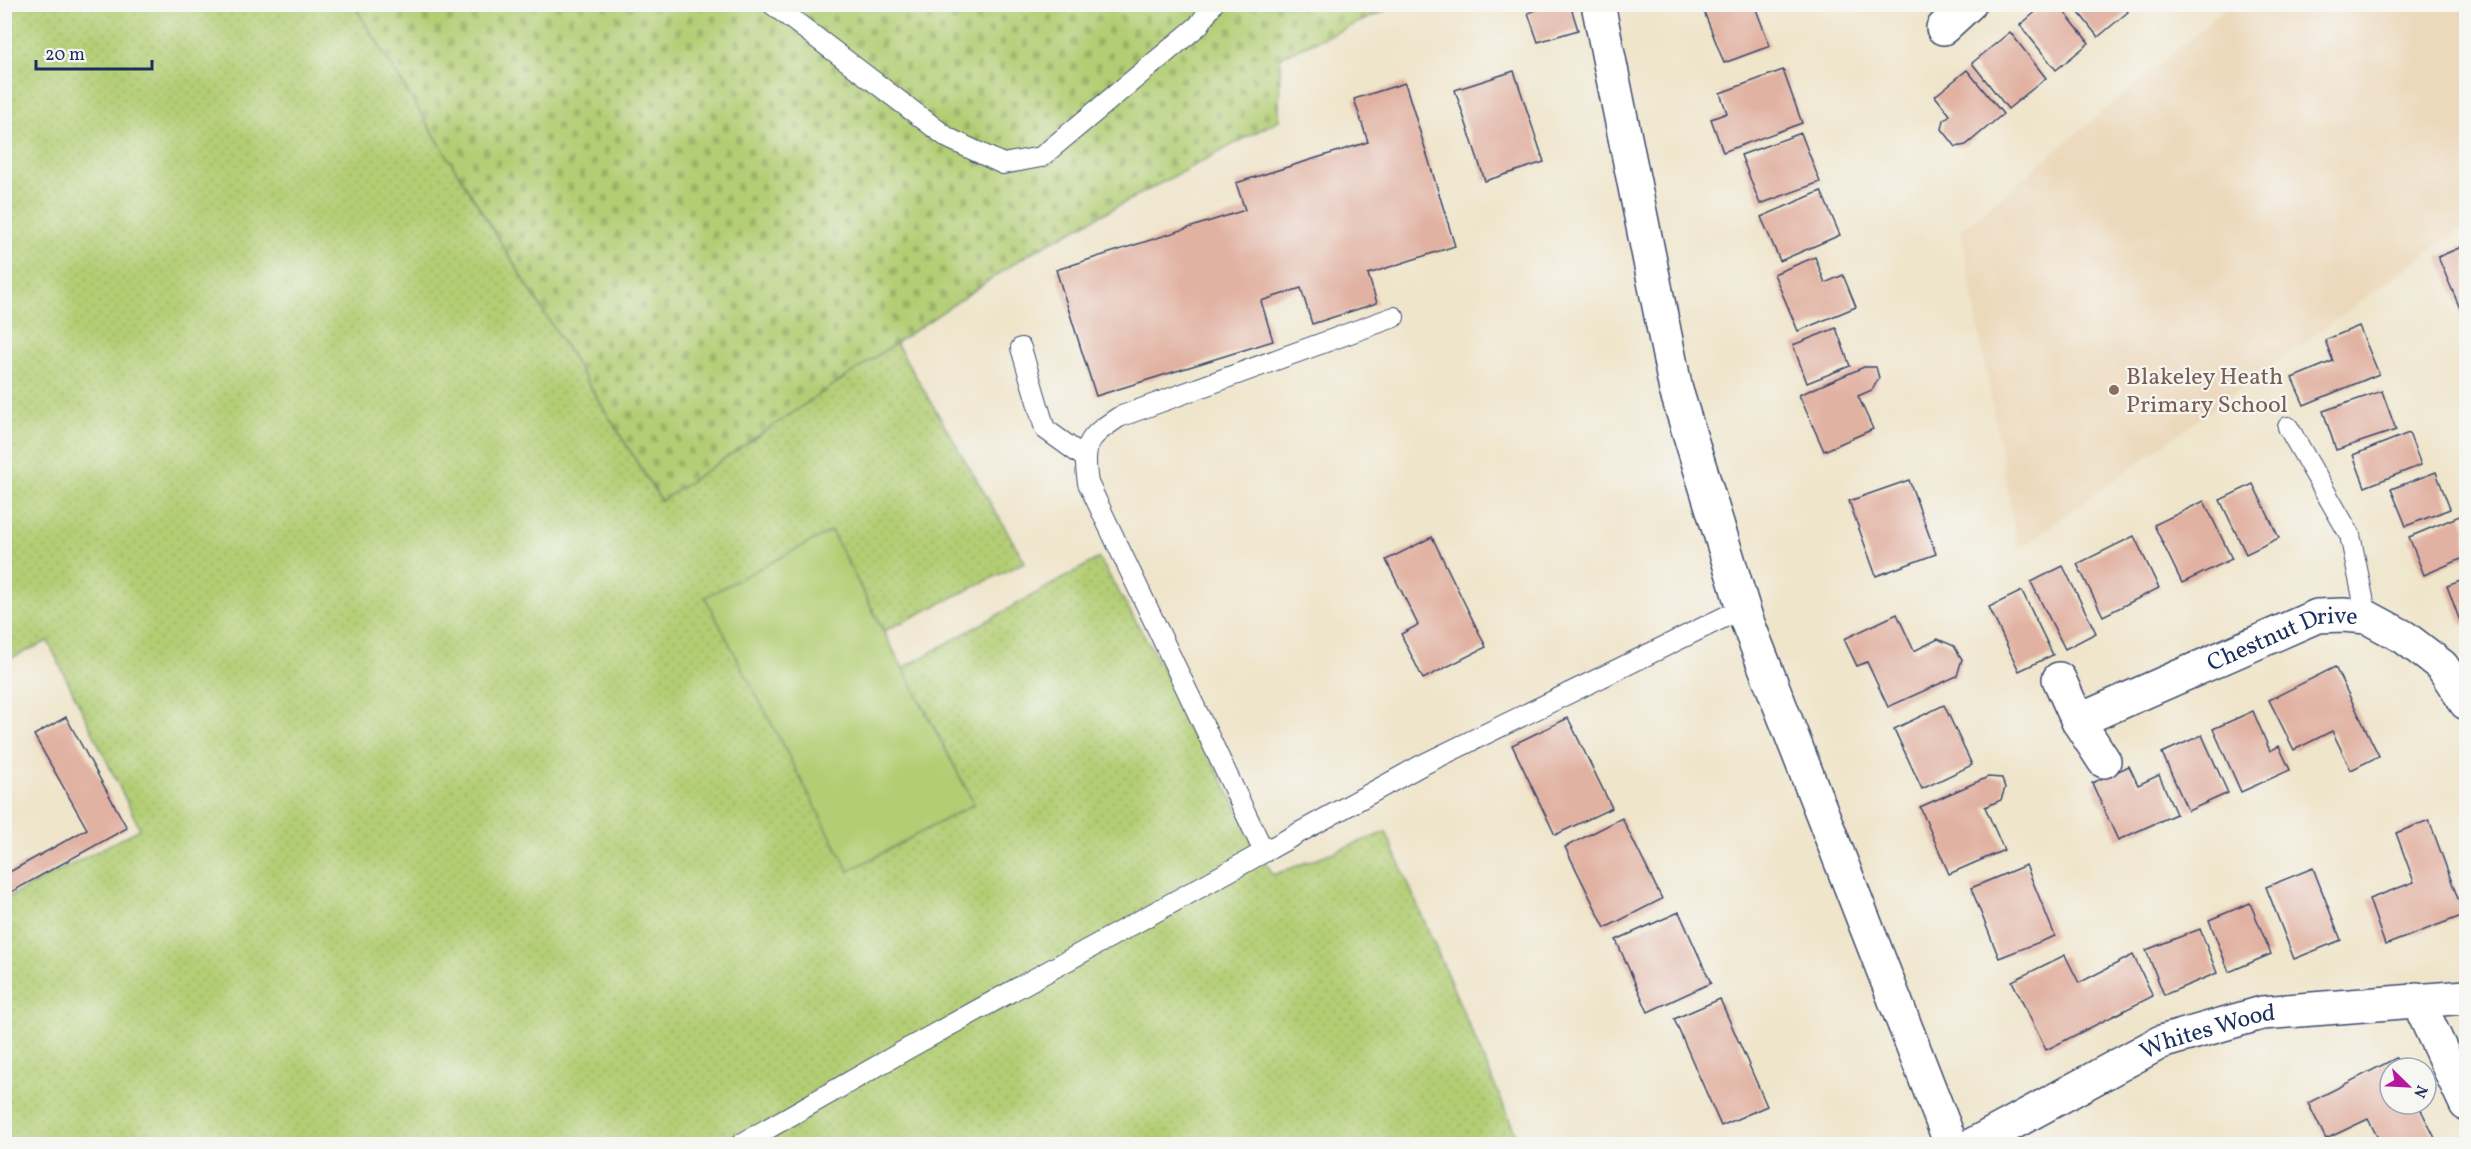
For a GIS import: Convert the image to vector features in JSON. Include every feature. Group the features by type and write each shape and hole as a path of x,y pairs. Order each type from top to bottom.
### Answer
{"street":[{"path":"1598,4 1676,390 1743,608 1951,1144"},
{"path":"1943,28 1969,4"},
{"name":"Chestnut Drive","path":"2078,721 2317,616 2367,617 2404,637 2442,666 2466,703"},
{"path":"2059,679 2078,721 2104,760"},
{"name":"Whites Wood","path":"1974,1144 2161,1042 2262,1013 2417,999 2466,997"},
{"path":"2417,999 2466,1104"}],"lane":[{"path":"772,4 948,138 1003,164 1041,157 1199,25 1213,4"},
{"path":"1264,852 1088,483 1084,457 1095,433 1119,417 1394,316"},
{"path":"1021,348 1045,429 1084,457"},
{"path":"2288,427 2350,535 2367,617"},
{"path":"741,1144 907,1049 1420,766 1743,608"}],"shaded area":[{"name":"Blakeley Heath Primary School","path":"2230,5 2466,5 2466,225 2018,550 1961,230"}],"green space":[{"path":"5,5 354,5 661,501 896,343 1025,562 884,631 831,531 849,870 974,804 903,668 1099,558 1153,651 1273,875 1386,832 1520,1144 5,1144 5,899 140,829 48,641 5,661"},
{"path":"354,5 1398,5 1280,57 1279,120 1030,253 661,501"},
{"path":"831,531 974,804 849,871 705,597"}],"building":[{"path":"1553,4 1570,4 1578,30 1538,42 1528,13"},
{"path":"1701,4 1754,4 1770,46 1724,63"},
{"path":"2045,4 2058,4 2089,43 2056,70 2020,25"},
{"path":"2072,4 2122,4 2128,12 2098,37"},
{"path":"2010,32 2046,78 2008,109 1972,63"},
{"path":"1783,70 1802,123 1723,152 1711,119 1727,113 1720,93"},
{"path":"1967,70 2003,114 1966,145 1956,147 1942,129 1944,120 1950,115 1935,96"},
{"path":"1514,71 1544,162 1485,181 1455,90"},
{"path":"1405,83 1455,246 1368,274 1377,303 1312,324 1301,288 1261,301 1273,341 1096,396 1056,270 1245,210 1236,183 1368,142 1354,99"},
{"path":"1801,133 1820,182 1760,204 1741,155"},
{"path":"1821,191 1840,235 1780,261 1761,217"},
{"path":"2466,245 2466,311 2462,313 2438,257"},
{"path":"1815,257 1825,283 1843,275 1856,307 1798,331 1774,274"},
{"path":"2359,326 2379,374 2304,405 2292,378 2333,361 2325,340"},
{"path":"1836,328 1850,366 1807,383 1793,345"},
{"path":"1864,367 1876,367 1879,378 1872,390 1858,396 1873,429 1824,451 1799,395"},
{"path":"2382,391 2396,430 2336,450 2323,411"},
{"path":"2409,433 2421,465 2365,487 2353,455"},
{"path":"2436,472 2450,509 2406,526 2391,489"},
{"path":"1909,480 1936,554 1876,576 1849,501"},
{"path":"2253,484 2279,538 2246,554 2220,500"},
{"path":"2204,501 2232,559 2182,583 2154,525"},
{"path":"2462,515 2466,527 2466,557 2424,575 2409,537"},
{"path":"2134,536 2159,588 2103,616 2077,564"},
{"path":"1432,537 1486,647 1423,679 1401,634 1418,625 1386,560"},
{"path":"2063,566 2096,633 2065,649 2031,582"},
{"path":"2466,579 2466,622 2461,624 2447,586"},
{"path":"2022,591 2053,655 2019,671 1989,607"},
{"path":"1897,614 1914,651 1938,639 1954,646 1962,659 1957,676 1888,707 1867,662 1857,666 1844,639"},
{"path":"2335,667 2379,756 2351,770 2332,731 2294,750 2269,700"},
{"path":"1944,705 1972,765 1922,789 1894,729"},
{"path":"2253,711 2270,751 2279,746 2290,770 2241,792 2213,729"},
{"path":"66,717 127,828 4,896 4,875 87,829 34,735"},
{"path":"1568,718 1612,808 1555,835 1512,745"},
{"path":"2202,735 2228,793 2188,811 2162,753"},
{"path":"2129,766 2138,785 2159,775 2176,814 2118,840 2092,783"},
{"path":"1988,777 2002,778 2005,788 2001,800 1985,807 2004,850 1949,874 1920,807"},
{"path":"1622,818 1662,899 1605,928 1565,847"},
{"path":"2429,820 2464,915 2385,945 2369,899 2414,882 2396,833"},
{"path":"2026,865 2055,936 1999,958 1971,888"},
{"path":"2313,868 2341,940 2294,959 2266,887"},
{"path":"2250,903 2271,954 2229,972 2209,920"},
{"path":"1679,912 1711,983 1648,1012 1616,940"},
{"path":"2200,929 2217,973 2164,995 2146,950"},
{"path":"2065,955 2079,983 2133,955 2153,996 2046,1050 2012,981"},
{"path":"1720,999 1767,1106 1721,1126 1674,1019"},
{"path":"2378,1067 2378,1116 2424,1116 2437,1142 2381,1144 2368,1119 2326,1139 2308,1103"}],"place":[{"name":"Blakeley Heath Primary School","path":"2114,390"}]}
